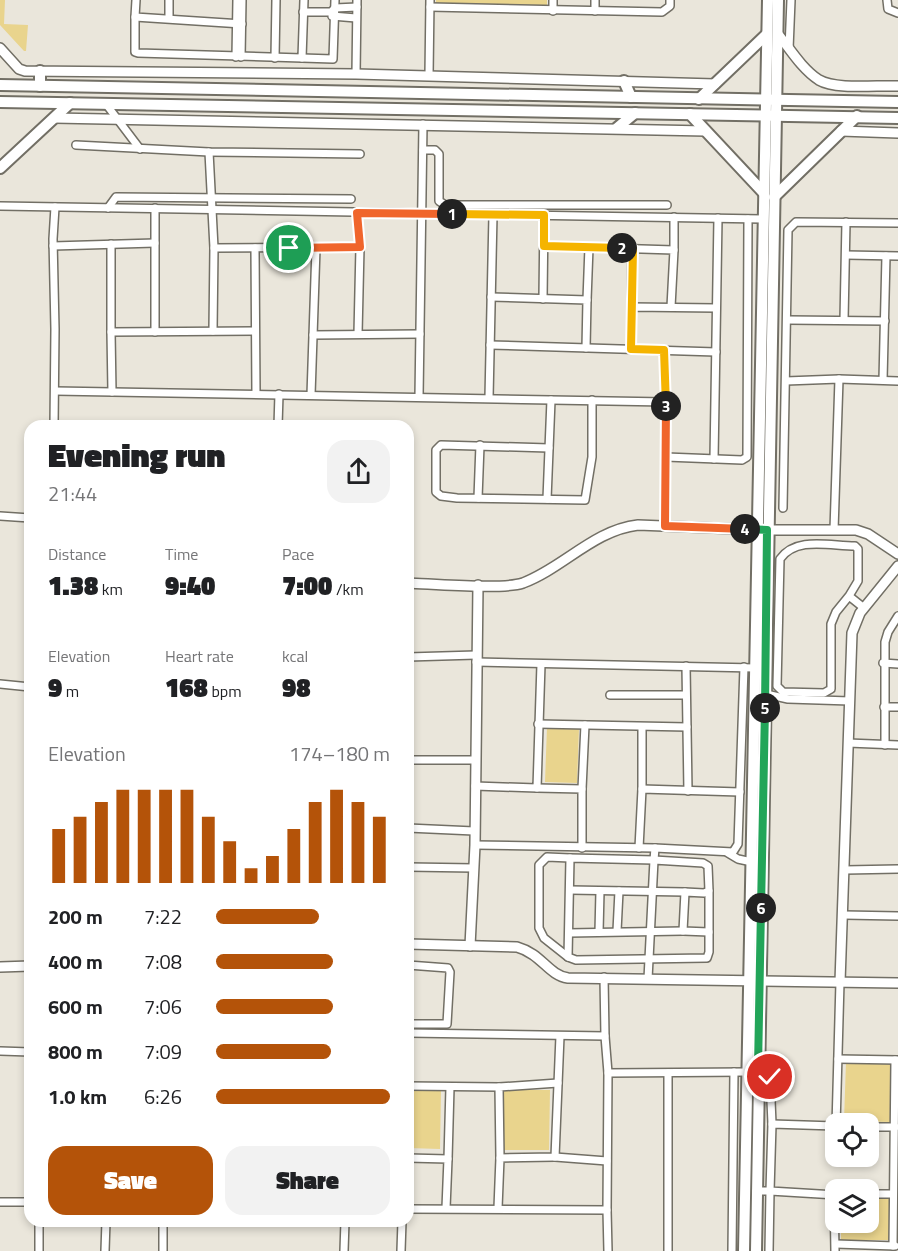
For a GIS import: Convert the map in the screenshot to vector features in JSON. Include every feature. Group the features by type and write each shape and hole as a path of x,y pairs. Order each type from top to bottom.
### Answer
{"main road":[{"path":"756,1251 758,1068 752,862 755,668 768,467 772,268 768,195 771,116 777,100 768,0"},
{"path":"771,116 765,100 778,0"},
{"path":"699,99 772,34"},
{"path":"40,71 40,86"},
{"path":"624,81 631,97"},
{"path":"0,85 898,102"},
{"path":"0,102 856,116 897,119"},
{"path":"0,168 70,104"},
{"path":"617,128 635,113"},
{"path":"690,114 768,195"},
{"path":"744,1251 747,1072 754,982 766,694 763,530 754,421 762,219 768,195 856,116"},
{"path":"748,253 761,254"}],"street":[{"path":"135,0 136,53 333,59 334,9"},
{"path":"169,0 169,17"},
{"path":"237,0 239,57"},
{"path":"239,24 242,0"},
{"path":"275,58 276,0"},
{"path":"302,58 304,0"},
{"path":"553,0 553,11"},
{"path":"595,0 595,11"},
{"path":"623,0 623,10"},
{"path":"429,75 430,3 553,11 662,12 670,6 670,0"},
{"path":"789,49 790,0"},
{"path":"887,0 888,9 898,13"},
{"path":"303,12 357,4 356,74"},
{"path":"334,9 357,18"},
{"path":"135,17 169,17 239,24"},
{"path":"772,34 812,74 831,84 898,86"},
{"path":"0,48 19,69 40,71 429,75 715,84"},
{"path":"106,104 140,149"},
{"path":"54,118 706,130"},
{"path":"418,397 423,124"},
{"path":"841,131 898,133"},
{"path":"76,146 209,152 360,154"},
{"path":"423,150 435,150 439,154 439,201 445,205 667,205"},
{"path":"209,152 214,248 213,332"},
{"path":"108,208 116,196 351,199"},
{"path":"644,205 644,217"},
{"path":"0,206 762,219"},
{"path":"54,420 53,246 55,207"},
{"path":"155,208 155,332"},
{"path":"357,213 360,247 358,334"},
{"path":"489,398 493,215"},
{"path":"543,299 544,215"},
{"path":"671,308 674,217"},
{"path":"714,459 718,218"},
{"path":"666,457 742,460 747,457 754,421 748,219"},
{"path":"844,320 846,222"},
{"path":"783,508 788,230 792,223 898,223"},
{"path":"53,246 155,243"},
{"path":"111,244 112,392"},
{"path":"544,246 674,250"},
{"path":"214,248 360,247"},
{"path":"586,348 589,247"},
{"path":"255,248 256,394"},
{"path":"311,395 316,248"},
{"path":"631,349 633,249"},
{"path":"846,255 898,256"},
{"path":"883,380 886,256"},
{"path":"772,268 789,268"},
{"path":"491,297 588,300"},
{"path":"631,307 716,308"},
{"path":"788,320 885,321"},
{"path":"111,332 255,331"},
{"path":"313,335 420,334"},
{"path":"490,345 716,352"},
{"path":"664,350 665,526"},
{"path":"786,381 839,379 898,381"},
{"path":"834,530 839,379"},
{"path":"55,391 666,402"},
{"path":"279,394 279,420"},
{"path":"547,499 551,399"},
{"path":"549,448 441,445 436,450 436,492 441,496 478,498 585,500 592,457 592,400"},
{"path":"478,498 480,445"},
{"path":"768,467 785,467"},
{"path":"0,516 24,518"},
{"path":"414,583 478,585 523,583 618,530 638,525 763,530 856,530 868,534 898,554"},
{"path":"798,545 855,546 860,552 860,571 855,587 849,596 836,612 831,624 831,689 824,693 783,692 777,686 780,559 785,552 798,545"},
{"path":"836,1113 852,633 854,622 864,608 895,578 898,566"},
{"path":"470,946 475,845 478,585"},
{"path":"849,596 864,608"},
{"path":"885,745 883,663 885,642 891,625 898,616"},
{"path":"891,625 898,630"},
{"path":"414,657 476,658 541,664 755,668"},
{"path":"883,663 898,664"},
{"path":"537,788 541,664"},
{"path":"686,666 688,791"},
{"path":"728,853 737,849 738,844 744,667"},
{"path":"0,684 24,686"},
{"path":"766,694 788,699 850,700"},
{"path":"610,695 685,695"},
{"path":"884,707 898,707"},
{"path":"538,724 642,728 687,727"},
{"path":"582,848 585,725"},
{"path":"639,848 642,728"},
{"path":"848,744 898,745"},
{"path":"414,760 475,760"},
{"path":"475,786 582,789"},
{"path":"642,789 740,792"},
{"path":"414,828 474,831"},
{"path":"475,845 655,848 728,853 738,859 752,862"},
{"path":"648,979 655,848"},
{"path":"547,857 654,860 706,863 709,870 707,958 648,961 576,960 568,957 544,938 539,928 539,865 547,857"},
{"path":"568,957 570,858"},
{"path":"414,867 474,868"},
{"path":"844,870 898,869"},
{"path":"570,890 704,893 709,891"},
{"path":"599,932 600,891"},
{"path":"617,931 619,891"},
{"path":"683,931 685,892"},
{"path":"844,915 898,916"},
{"path":"568,933 709,932"},
{"path":"414,944 517,946 531,951 560,977 898,983"},
{"path":"414,965 448,968 450,972 447,1024 414,1024"},
{"path":"0,967 24,966"},
{"path":"604,977 608,1073 608,1251"},
{"path":"414,1033 605,1036"},
{"path":"555,1157 560,1036"},
{"path":"0,1051 24,1052"},
{"path":"836,1247 896,1246 894,1194 897,1060 838,1059"},
{"path":"758,1068 770,1077 769,1251"},
{"path":"732,1251 734,1072"},
{"path":"608,1073 747,1072"},
{"path":"668,1073 668,1251"},
{"path":"414,1086 499,1087 558,1083"},
{"path":"446,1208 450,1087"},
{"path":"498,1208 499,1087"},
{"path":"771,1124 825,1126"},
{"path":"879,1127 895,1127"},
{"path":"500,1158 555,1157 607,1161"},
{"path":"414,1158 448,1159"},
{"path":"756,1191 825,1195"},
{"path":"879,1194 894,1194"},
{"path":"0,1202 24,1202"},
{"path":"414,1209 607,1210"},
{"path":"39,1227 39,1251"},
{"path":"105,1251 106,1227"},
{"path":"163,1227 163,1251"},
{"path":"344,1251 345,1227"},
{"path":"401,1251 402,1227"}],"shaded area":[{"path":"0,0 5,0 4,24 28,25 26,51 0,25"},
{"path":"436,0 547,0 547,7 436,4"},
{"path":"547,727 579,728 577,783 545,782"},
{"path":"846,1062 891,1063 890,1122 879,1122 879,1113 844,1113"},
{"path":"414,1089 441,1090 440,1149 414,1148"},
{"path":"504,1090 550,1090 549,1150 504,1150"},
{"path":"879,1196 890,1197 890,1240 841,1240 841,1233 879,1233"}],"route":[{"path":"289,248 360,247 357,213 544,215 544,246 633,249 631,349 664,350 665,526 767,530 758,1068 767,1072 770,1077"}]}
